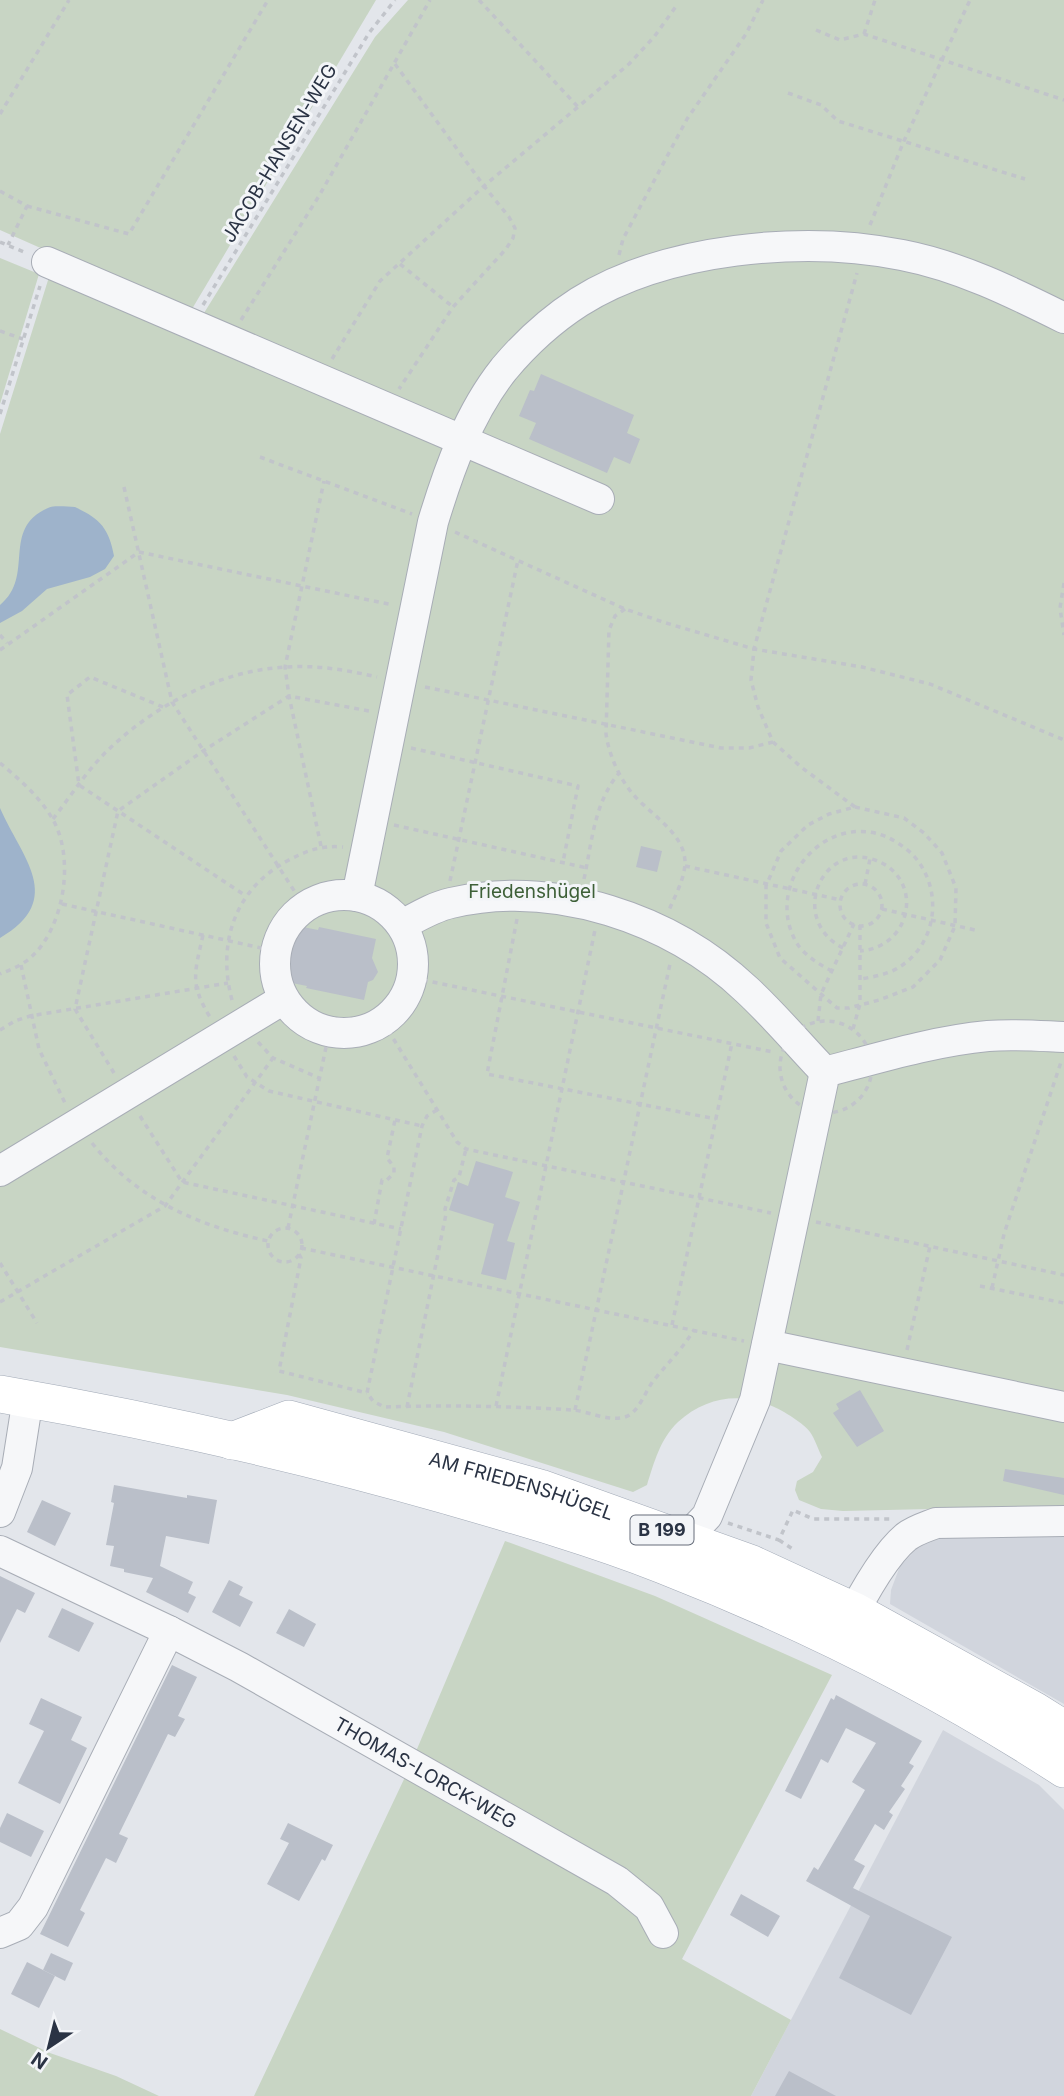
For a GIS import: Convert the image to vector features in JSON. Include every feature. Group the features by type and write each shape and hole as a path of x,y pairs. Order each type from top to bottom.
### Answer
{"main road":[{"name":"AM FRIEDENSHÜGEL","path":"14,1396 232,1441 376,1475 516,1515 685,1540 752,1564 854,1611 1064,1729"},
{"name":"AM FRIEDENSHÜGEL","path":"685,1540 769,1610 1000,1728 1064,1769"}],"street":[{"path":"357,896 433,522 446,477 462,441 491,389 504,370 536,335 579,302 627,278 657,268 743,249 828,246 864,248 904,255 956,270 1011,291 1064,318"},
{"path":"47,262 599,499"},
{"path":"330,896 357,896 383,906 402,925 412,950 413,978 402,1003 383,1022 358,1033 329,1033 305,1023 282,1000 275,978 275,951 285,926 304,906 330,896"},
{"path":"402,925 449,904 482,898 522,896 590,905 668,935 702,954 747,989 825,1072"},
{"path":"0,1171 282,1000"},
{"path":"825,1072 947,1043 988,1037 1064,1037"},
{"path":"685,1540 755,1400 825,1072"},
{"path":"767,1345 1064,1407"},
{"path":"0,1512 17,1468 14,1396"},
{"path":"838,1644 854,1611 893,1551 905,1537 921,1528 936,1524 1064,1521"},
{"name":"THOMAS-LORCK-WEG","path":"0,1551 239,1667 617,1881 649,1906 663,1933"},
{"path":"0,1933 19,1925 33,1907 169,1631"}],"path":[{"path":"0,114 69,0"},
{"path":"0,191 27,205 129,234 268,0"},
{"name":"JACOB-HANSEN-WEG","path":"191,324 369,33 396,0"},
{"path":"228,340 320,196 430,0"},
{"path":"479,0 578,107"},
{"path":"627,278 617,261 623,239 687,119 746,34 762,0"},
{"path":"864,34 875,0"},
{"path":"855,807 829,814 808,825 781,851 766,886 766,923 780,958 837,1008 849,1008 879,1000 913,986 940,960 955,926 956,888 942,853 924,833 904,818 855,807 801,767 773,742 758,707 751,680 754,649 870,224 903,143 970,0"},
{"path":"319,379 380,281 484,186 629,64 654,37 677,5"},
{"path":"816,30 840,40 864,34 1064,100"},
{"path":"387,408 453,307 506,250 515,228 395,64"},
{"path":"788,93 821,105 838,121 1025,179"},
{"path":"8,245 27,205"},
{"path":"0,414 47,262"},
{"path":"399,264 453,307"},
{"path":"0,331 23,339"},
{"path":"260,457 433,522 625,609 754,649 862,667 930,684 1064,740"},
{"path":"320,846 285,667 324,481"},
{"path":"124,488 172,702 304,906"},
{"path":"0,650 137,553 415,610"},
{"path":"449,904 449,886 458,839 518,560"},
{"path":"1064,583 1060,608 1064,635"},
{"path":"575,1410 656,1028 668,935 685,866 681,844 631,792 608,748 606,734 609,630 615,616 625,609"},
{"path":"0,635 7,643"},
{"path":"163,707 90,677 66,695 79,785 246,896"},
{"path":"289,696 203,751 118,811 75,1009 182,1182 401,1229"},
{"path":"289,696 391,729 474,762 578,786 563,862"},
{"path":"0,763 26,785 53,819 62,848 64,872 62,904 47,935 31,957 21,965 0,974"},
{"path":"496,1407 578,1012 590,905 587,868 599,806 609,785 619,773"},
{"path":"372,821 587,868"},
{"path":"832,971 818,964 799,945 788,919 788,890 799,863 820,843 847,832 876,833 902,844 922,865 933,891 933,920 921,947 901,967 860,979"},
{"path":"366,850 320,846 278,866 246,896 235,916 225,961 233,1003 233,1030 247,1077 254,1084 269,1091 422,1126"},
{"path":"865,884 870,858"},
{"path":"843,948 821,930 814,913 814,895 822,878 835,865 852,859 870,858 887,866 900,879 907,896 906,914 899,931 886,944 869,951 860,951"},
{"path":"685,866 766,886 841,900"},
{"path":"865,884 879,893 882,909 873,922 857,925 844,916 841,900 850,887 865,884"},
{"path":"522,896 487,1074 716,1119"},
{"path":"62,904 275,951"},
{"path":"882,909 975,930"},
{"path":"818,1021 821,994 857,925"},
{"path":"853,1029 860,1004 857,925"},
{"path":"203,935 195,972 195,988 199,1000 233,1030 273,1058 319,1078"},
{"path":"413,978 782,1054"},
{"path":"0,1030 30,1016 228,983"},
{"path":"383,1022 457,1142 466,1149 1064,1275"},
{"path":"288,1228 329,1033"},
{"path":"672,1325 732,1043"},
{"path":"992,1289 1004,1234 1064,1053"},
{"path":"0,1302 165,1206 273,1058"},
{"path":"367,1393 422,1126 427,1116 437,1110"},
{"path":"374,1224 382,1180 387,1180 394,1173 394,1167 387,1158 395,1120"},
{"path":"407,1407 435,1276 445,1209 454,1180 459,1177 466,1149"},
{"path":"281,1228 288,1228 299,1236 301,1248 294,1259 281,1261 271,1254 268,1241 270,1236 281,1228"},
{"path":"902,1374 930,1247"},
{"path":"301,1248 767,1345"},
{"path":"299,1254 301,1258 279,1371 367,1393 384,1408 496,1407 575,1410 625,1418 635,1410 653,1381 678,1354 694,1330"},
{"path":"0,1263 37,1323"},
{"path":"980,1286 1064,1304"},
{"path":"685,1540 779,1540 793,1510 813,1519 907,1519 921,1528"}],"shaded area":[{"path":"1064,1530 1064,1704 890,1604 891,1590 900,1566 920,1545 950,1533"},
{"path":"943,1730 1039,1785 1064,1810 1064,2096 751,2096"}],"green space":[{"path":"0,0 376,0 189,314 0,230"},
{"name":"Friedenshügel","path":"408,0 1064,0 1064,1506 843,1511 821,1509 799,1500 795,1490 797,1481 813,1472 822,1457 810,1432 784,1412 757,1401 716,1401 690,1413 678,1422 662,1444 647,1485 633,1492 444,1432 287,1395 0,1347 0,434 49,277 191,334 375,37"},
{"path":"0,258 39,274 0,404"},
{"path":"505,1541 655,1596 832,1675 682,1959 791,2020 751,2096 254,2096 406,1775"},
{"path":"0,2029 50,2053 116,2076 159,2096 0,2096"}],"water":[{"path":"75,507 97,520 106,531 114,556 105,569 90,577 47,589 22,611 0,623 0,605 16,581 25,528 34,517 48,508"},
{"path":"0,808 27,860 35,893 31,908 20,923 0,938"}],"building":[{"path":"541,374 634,415 627,433 640,439 630,464 614,457 607,473 529,439 536,423 519,416 530,390 534,391"},
{"path":"641,846 662,851 657,872 636,867"},
{"path":"303,927 318,930 319,927 376,939 372,958 378,972 373,980 368,982 364,1000 292,983 288,969 291,949"},
{"path":"476,1161 513,1172 505,1197 520,1202 507,1241 515,1243 506,1280 481,1274 494,1224 449,1210 458,1182 468,1186"},
{"path":"860,1390 884,1431 857,1447 833,1413 839,1409 836,1404"},
{"path":"1005,1469 1064,1478 1064,1495 1003,1481"},
{"path":"114,1485 187,1498 187,1495 217,1500 209,1544 166,1536 160,1566 193,1582 188,1593 196,1597 188,1613 146,1592 153,1578 110,1566 114,1546 106,1545 114,1503 111,1502"},
{"path":"42,1500 71,1513 55,1546 27,1532"},
{"path":"0,1576 35,1593 25,1613 17,1609 0,1643"},
{"path":"229,1580 243,1587 239,1595 253,1602 240,1627 212,1612"},
{"path":"62,1608 94,1623 79,1652 48,1637"},
{"path":"289,1609 316,1624 304,1647 276,1633"},
{"path":"172,1665 197,1677 178,1716 185,1719 175,1737 168,1734 119,1834 128,1838 116,1863 106,1858 80,1910 85,1913 68,1947 40,1934"},
{"path":"836,1695 922,1741 909,1763 914,1766 901,1786 905,1789 889,1812 893,1815 884,1830 875,1824 854,1860 865,1866 853,1888 952,1937 911,2015 839,1978 870,1916 806,1881 814,1867 818,1870 865,1790 852,1782 876,1743 846,1728 828,1763 821,1759 801,1799 785,1791 831,1698 834,1700"},
{"path":"41,1698 82,1717 71,1740 87,1748 60,1804 18,1783 44,1731 29,1724"},
{"path":"7,1813 44,1831 31,1857 0,1842 0,1828"},
{"path":"288,1823 333,1845 325,1861 322,1859 299,1901 267,1884 289,1843 280,1839"},
{"path":"741,1894 780,1916 768,1937 730,1915"},
{"path":"51,1953 73,1963 65,1981 43,1970"},
{"path":"27,1962 55,1976 39,2008 11,1994"},
{"path":"789,2071 836,2096 775,2096"}]}
